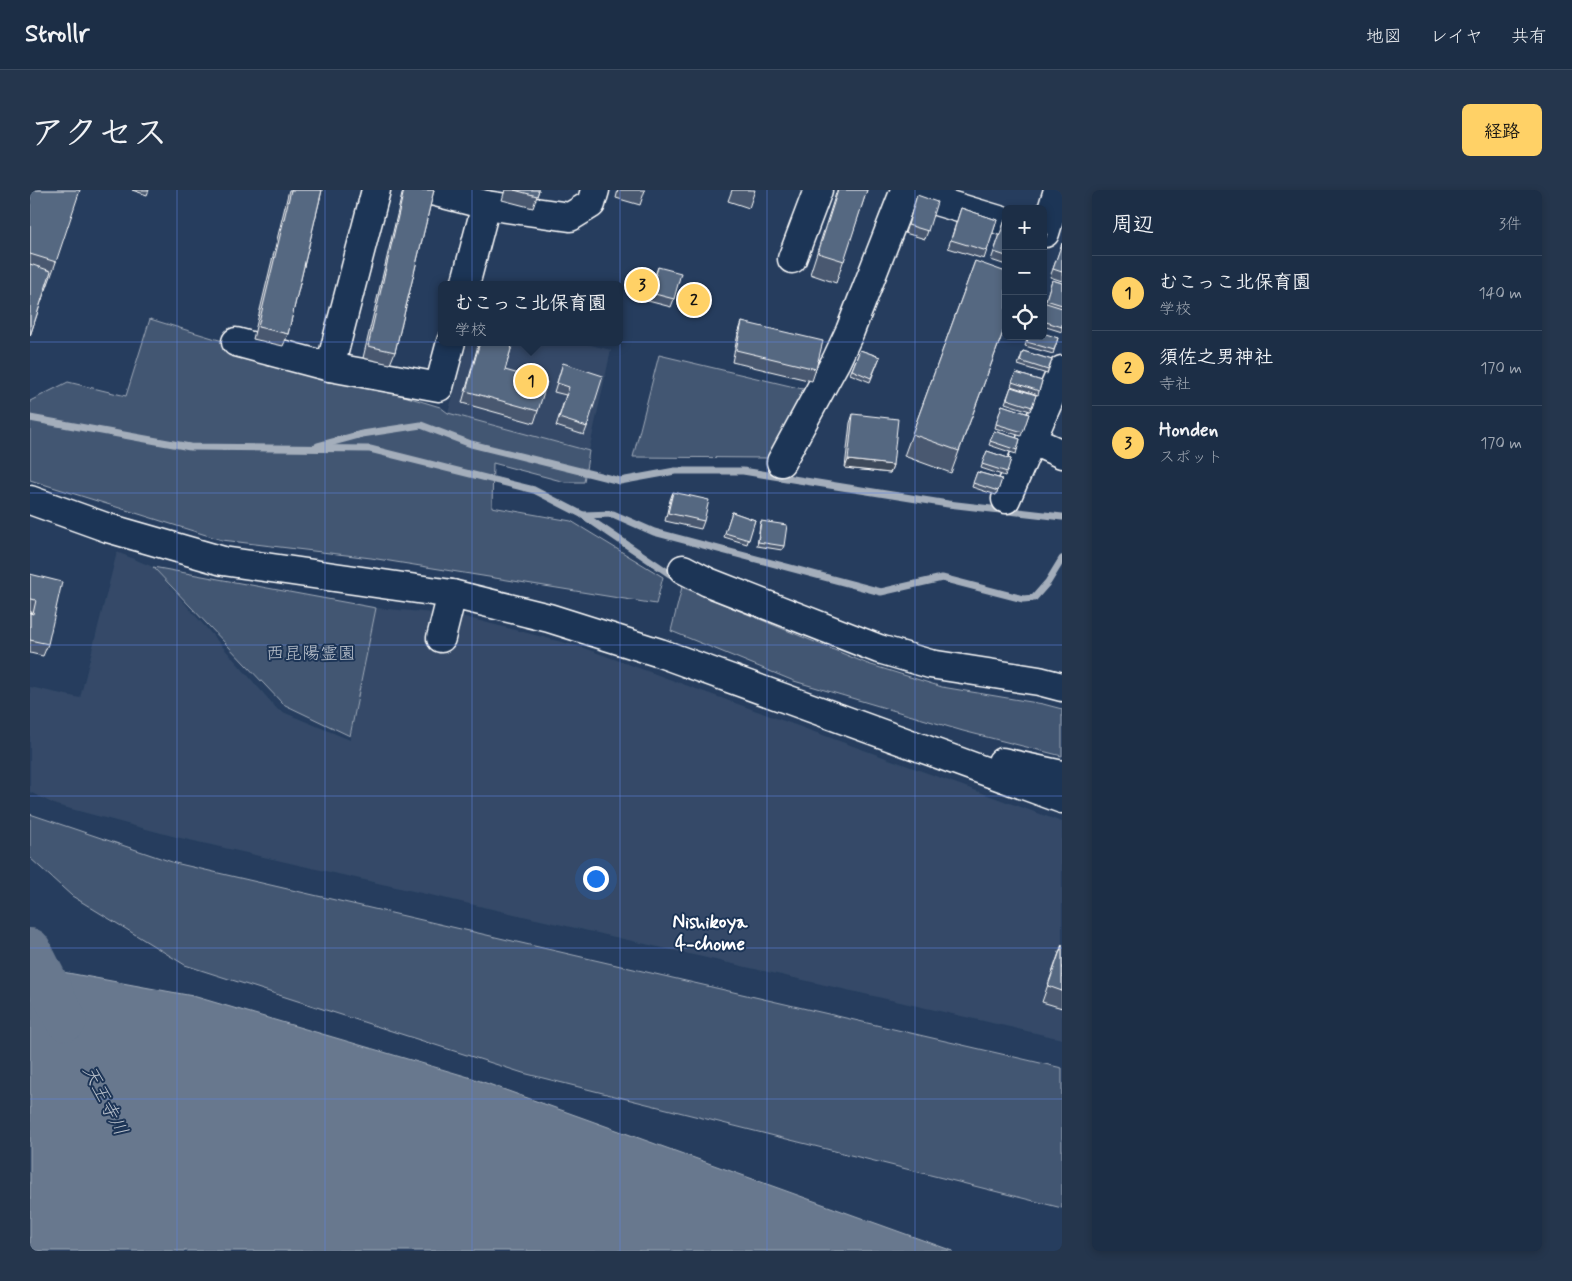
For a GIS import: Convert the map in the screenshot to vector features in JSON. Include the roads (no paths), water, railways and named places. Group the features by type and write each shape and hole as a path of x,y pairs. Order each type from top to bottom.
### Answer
{"street":[{"path":"330,367 376,190"},
{"path":"428,190 570,217 591,204 595,190"},
{"path":"792,259 818,190"},
{"path":"781,462 836,361 850,331 905,190"},
{"path":"911,190 926,198 1002,221"},
{"path":"1050,235 1058,190"},
{"path":"466,281 481,199"},
{"path":"236,342 330,367 439,387 449,346"},
{"path":"1006,499 1062,370"},
{"path":"1031,440 1062,454"},
{"path":"30,500 108,528 224,561 452,594 549,618 660,653 1062,799"},
{"path":"683,569 708,582 880,649 930,664 1039,681 1062,687"},
{"path":"441,638 452,594"},
{"path":"950,758 992,760 1062,775"}],"water":[{"path":"30,966 193,996 472,1078 953,1251 30,1251"}],"waterway":[{"path":"30,418 190,447 370,449 534,490 583,515 670,574 679,578"},
{"path":"318,446 362,434 421,425 471,444 620,481 675,471 743,471 948,504 1062,517"},
{"path":"583,515 613,514 654,532 881,592 942,578 1023,599 1034,598 1048,582 1062,559"},
{"name":"天王寺川","path":"30,949 66,1020"}],"place":[{"name":"Honden","path":"642,285"},
{"name":"須佐之男神社","path":"694,300"},
{"name":"むこっこ北保育園","path":"531,381"}],"district":[{"name":"Nishikoya 4-chome","path":"710,932"}],"park label":[{"name":"西昆陽霊園","path":"311,653"}]}
